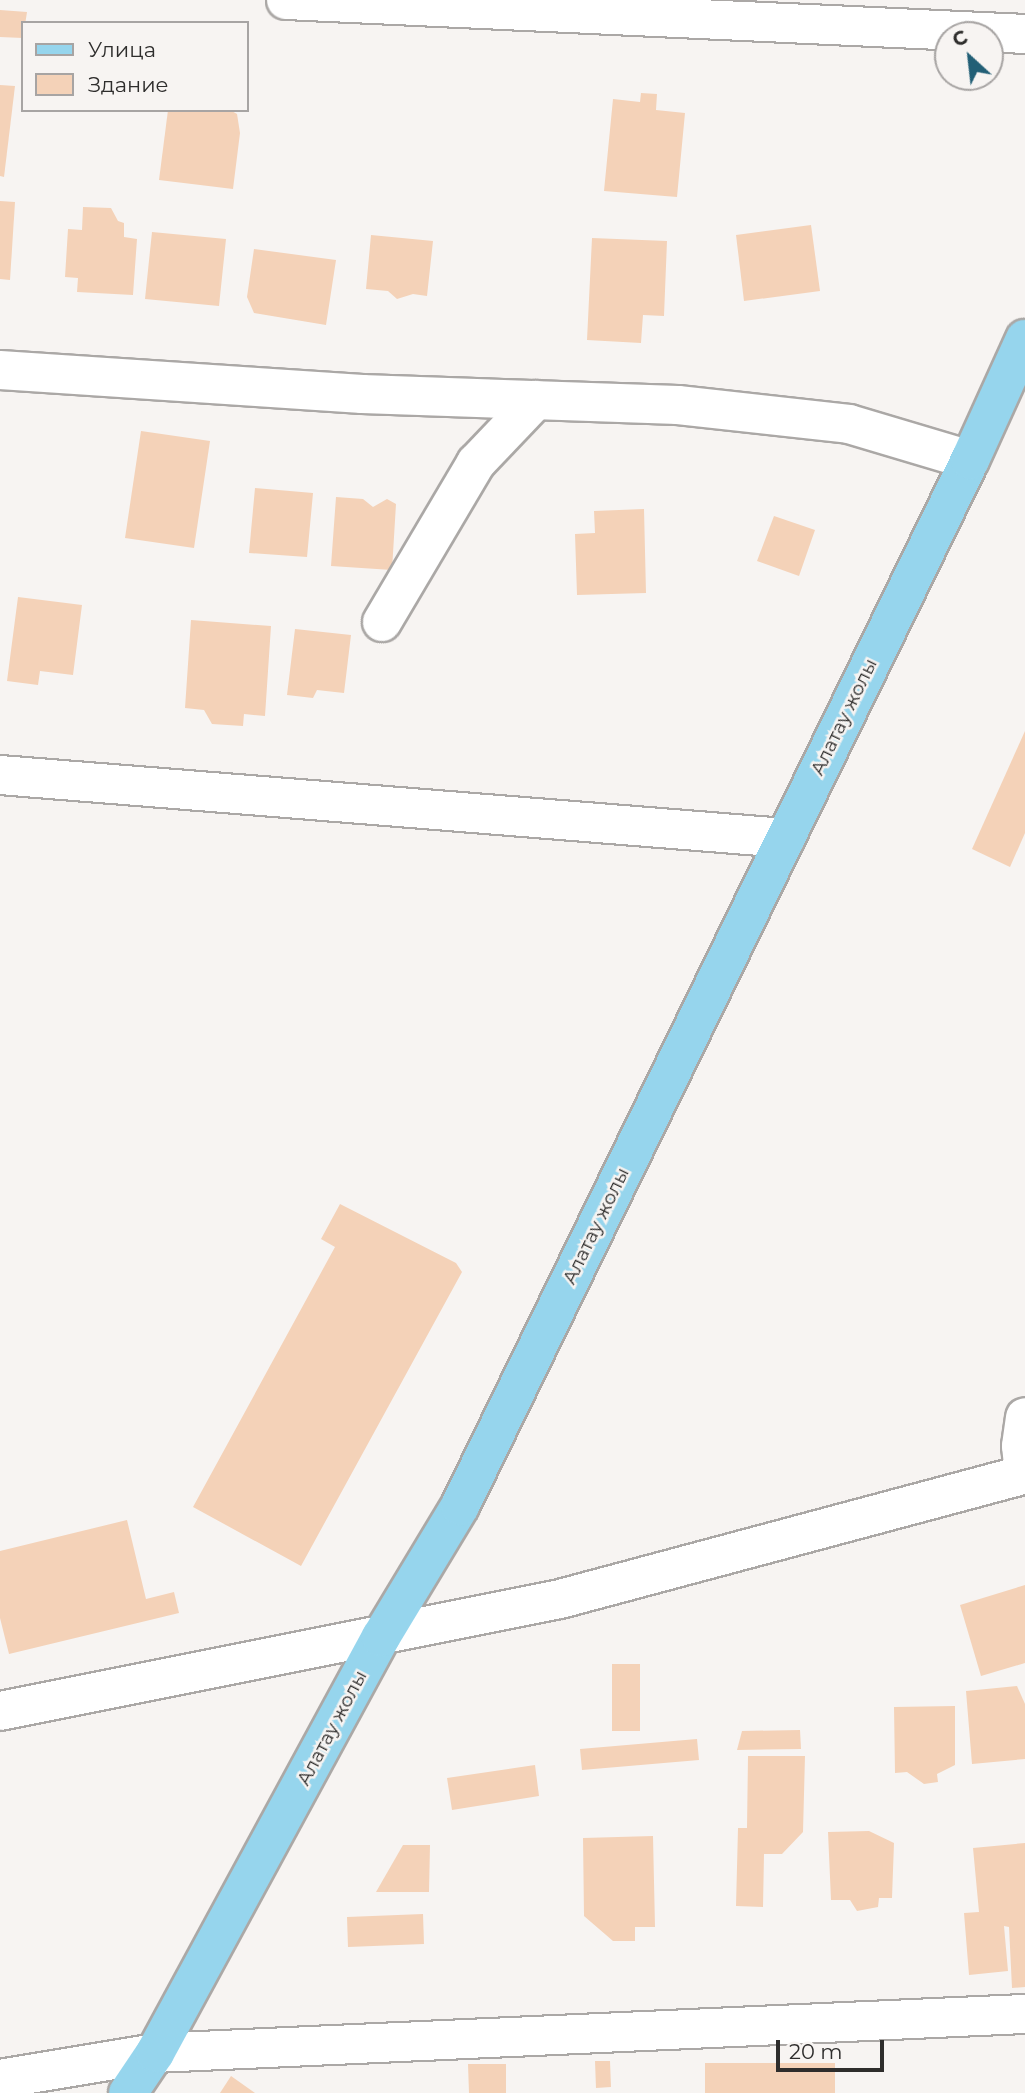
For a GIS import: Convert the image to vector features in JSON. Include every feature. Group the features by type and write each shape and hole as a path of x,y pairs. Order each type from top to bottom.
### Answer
{"main road":[{"name":"Алатау жолы","path":"128,2093 155,2053 381,1637 460,1506 970,460 1025,339"}],"street":[{"path":"286,0 1025,34"},
{"path":"0,370 362,394 678,405 849,424 970,460"},
{"path":"382,622 476,463 537,400"},
{"path":"0,775 785,838"},
{"path":"0,1711 381,1637 560,1598 1025,1474 1021,1446 1025,1417"},
{"path":"0,2079 155,2053 1025,2014"}],"building":[{"path":"0,10 27,12 26,21 21,21 21,38 0,37"},
{"path":"0,85 15,86 4,177 0,176"},
{"path":"641,93 657,94 656,110 685,113 677,197 604,191 613,99 640,102"},
{"path":"168,112 237,114 240,133 233,189 159,180"},
{"path":"0,201 15,202 10,280 0,279"},
{"path":"83,207 111,208 118,221 124,223 124,237 137,239 133,295 77,292 78,278 65,277 68,229 82,230"},
{"path":"811,225 820,291 744,301 736,235"},
{"path":"152,232 226,239 219,306 145,299"},
{"path":"371,235 433,241 427,296 413,294 397,299 388,291 366,289"},
{"path":"592,238 667,241 664,316 643,315 641,343 587,340"},
{"path":"254,249 336,260 326,325 254,313 247,297"},
{"path":"141,431 210,441 194,548 125,538"},
{"path":"255,488 313,493 307,557 249,553"},
{"path":"336,497 363,499 373,507 387,499 396,504 392,570 331,566"},
{"path":"644,509 646,593 577,595 575,534 595,533 594,511"},
{"path":"774,516 815,530 799,576 757,561"},
{"path":"18,597 82,605 73,675 40,671 38,685 7,681"},
{"path":"191,620 271,626 265,716 244,714 243,726 212,724 204,710 185,708"},
{"path":"295,629 351,635 344,693 317,690 313,698 287,695"},
{"path":"1025,731 1025,833 1010,867 972,849"},
{"path":"340,1204 456,1263 462,1272 301,1566 193,1507 335,1247 321,1239"},
{"path":"127,1520 146,1599 174,1592 179,1613 9,1654 0,1618 0,1551"},
{"path":"1025,1585 1025,1663 981,1676 960,1605"},
{"path":"612,1664 640,1664 640,1731 612,1731"},
{"path":"1017,1686 1025,1704 1025,1759 972,1764 966,1691"},
{"path":"955,1706 955,1765 937,1774 938,1782 924,1784 907,1772 895,1773 894,1707"},
{"path":"800,1730 801,1749 737,1750 742,1731"},
{"path":"697,1739 699,1760 582,1770 580,1749"},
{"path":"748,1756 805,1756 803,1832 782,1854 764,1854 763,1907 736,1906 738,1828 747,1828"},
{"path":"535,1765 539,1796 452,1810 447,1778"},
{"path":"869,1831 894,1843 892,1898 879,1898 878,1907 857,1911 850,1900 831,1900 828,1832"},
{"path":"653,1836 655,1927 635,1927 635,1941 613,1941 584,1916 583,1838"},
{"path":"1025,1843 1025,1987 1012,1988 1009,1927 1004,1926 1008,1971 969,1975 964,1913 979,1912 973,1848"},
{"path":"403,1845 430,1845 429,1892 376,1892"},
{"path":"423,1914 424,1944 348,1947 347,1917"},
{"path":"595,2061 610,2061 611,2087 596,2088"},
{"path":"705,2063 835,2063 835,2093 705,2093"},
{"path":"468,2064 506,2064 506,2093 469,2093"},
{"path":"231,2076 255,2093 220,2093"}]}
